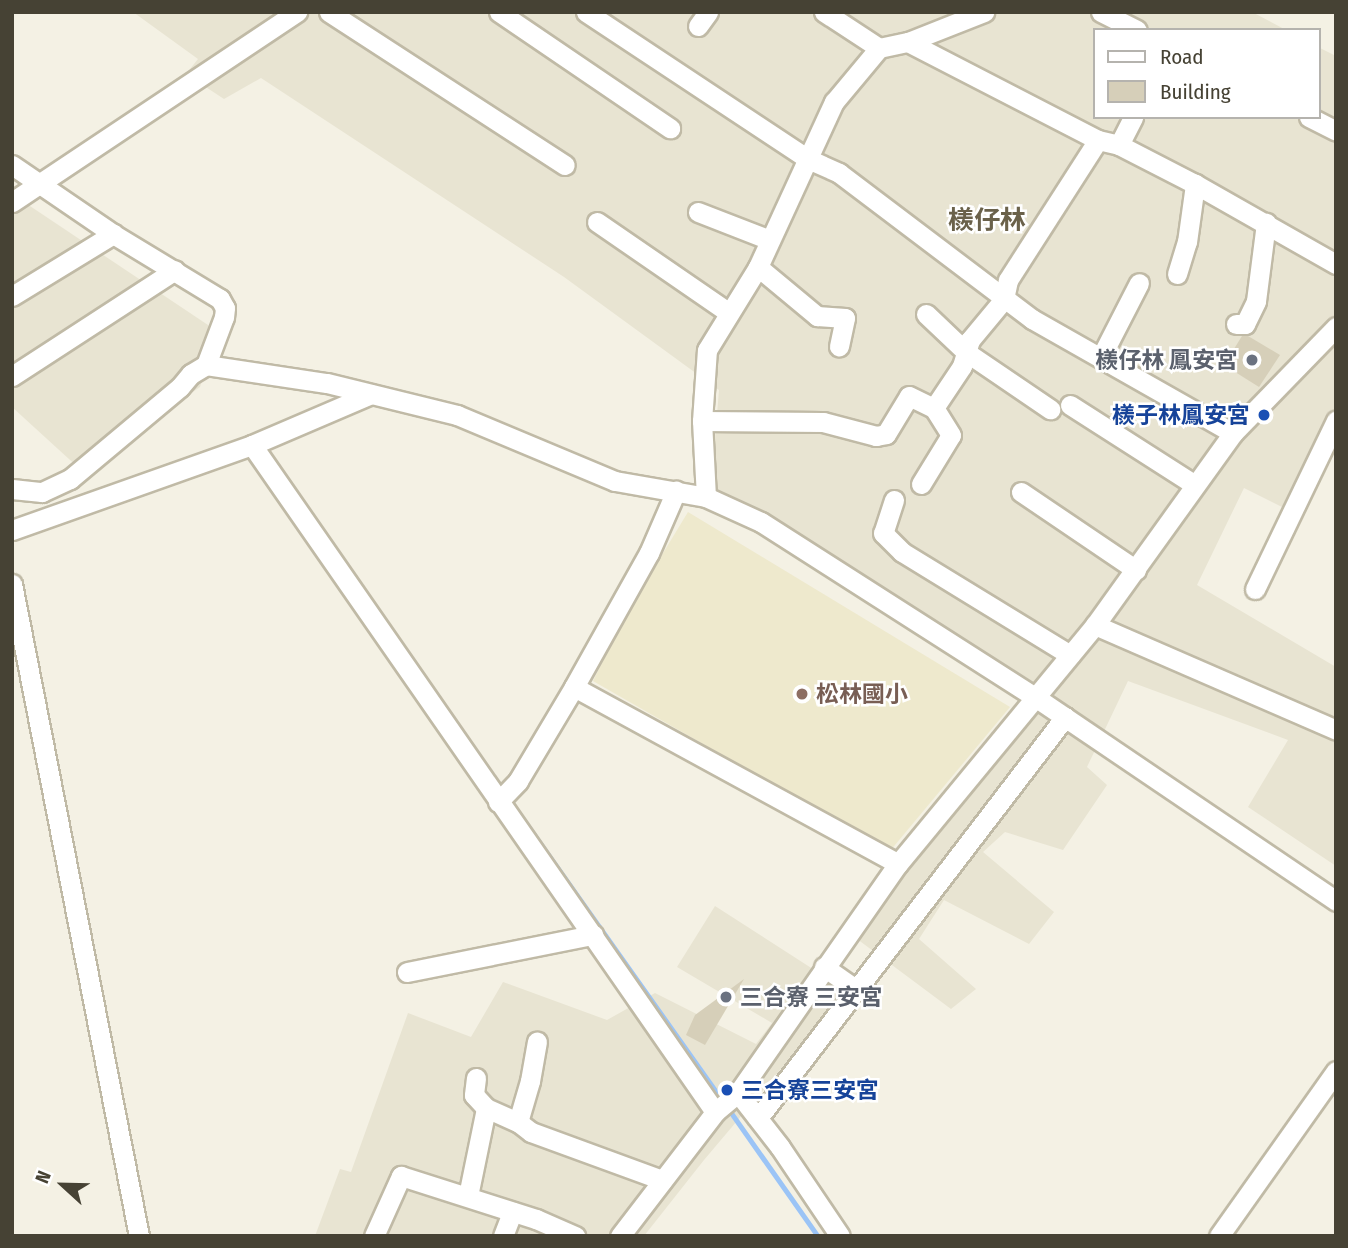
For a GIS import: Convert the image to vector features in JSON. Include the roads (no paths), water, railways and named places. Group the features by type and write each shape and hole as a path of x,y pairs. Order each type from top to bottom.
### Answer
{"street":[{"path":"329,12 565,165"},
{"path":"499,12 670,128"},
{"path":"586,12 808,159 839,173 975,273 1032,319 1233,433"},
{"path":"824,12 879,48"},
{"path":"706,497 702,421 707,350 758,267 834,102 879,48 908,42 984,12"},
{"path":"1101,12 1133,28"},
{"path":"12,202 290,14"},
{"path":"908,42 1098,140 1119,145 1195,184 1336,264"},
{"path":"1119,145 1132,119"},
{"path":"1313,119 1336,131"},
{"path":"934,408 962,366 970,340 1004,299 1008,280 1098,140"},
{"path":"12,165 113,234 219,299 225,308 206,365"},
{"path":"1177,274 1187,242 1195,184"},
{"path":"698,212 770,240"},
{"path":"597,222 728,312"},
{"path":"1237,324 1245,324 1256,301 1266,223"},
{"path":"12,296 113,234"},
{"path":"758,267 817,316 845,318 839,346"},
{"path":"12,376 175,270"},
{"path":"1101,357 1139,282"},
{"path":"926,314 966,352 1050,409"},
{"path":"620,1236 715,1112 738,1093 898,864 1095,625 1233,433 1336,327"},
{"path":"12,489 42,492 69,479 180,387 191,374 206,365 314,380 469,419 615,481 706,497 761,522 1035,697 1336,901"},
{"path":"12,530 252,445 371,394"},
{"path":"702,421 823,422 876,436 886,434 909,396 934,408 951,435 921,484"},
{"path":"1070,405 1195,485"},
{"path":"1255,589 1336,421"},
{"path":"252,445 715,1112"},
{"path":"498,802 518,781 573,687 649,553 676,491"},
{"path":"1021,492 1136,570"},
{"path":"894,500 883,533 902,552 1070,655"},
{"path":"12,584 139,1236"},
{"path":"1095,625 1336,730"},
{"path":"573,687 898,864"},
{"path":"758,1118 1065,717"},
{"path":"407,972 593,935"},
{"path":"824,967 856,989"},
{"path":"518,1122 537,1042"},
{"path":"1219,1236 1336,1071"},
{"path":"476,1077 474,1095 486,1108 518,1122 531,1132 662,1180"},
{"path":"738,1093 840,1236"},
{"path":"468,1196 486,1108"},
{"path":"374,1236 401,1176 468,1196 575,1236"},
{"path":"503,1236 512,1212"}],"waterway":[{"path":"519,813 723,1101"},
{"path":"728,1108 818,1236"}],"place":[{"name":"檨仔林 鳳安宮","path":"1252,360"},
{"name":"檨子林鳳安宮","path":"1264,415"},
{"name":"松林國小","path":"802,694"},
{"name":"三合寮 三安宮","path":"726,997"},
{"name":"三合寮三安宮","path":"727,1090"}],"district":[{"name":"檨仔林","path":"987,221"}]}
